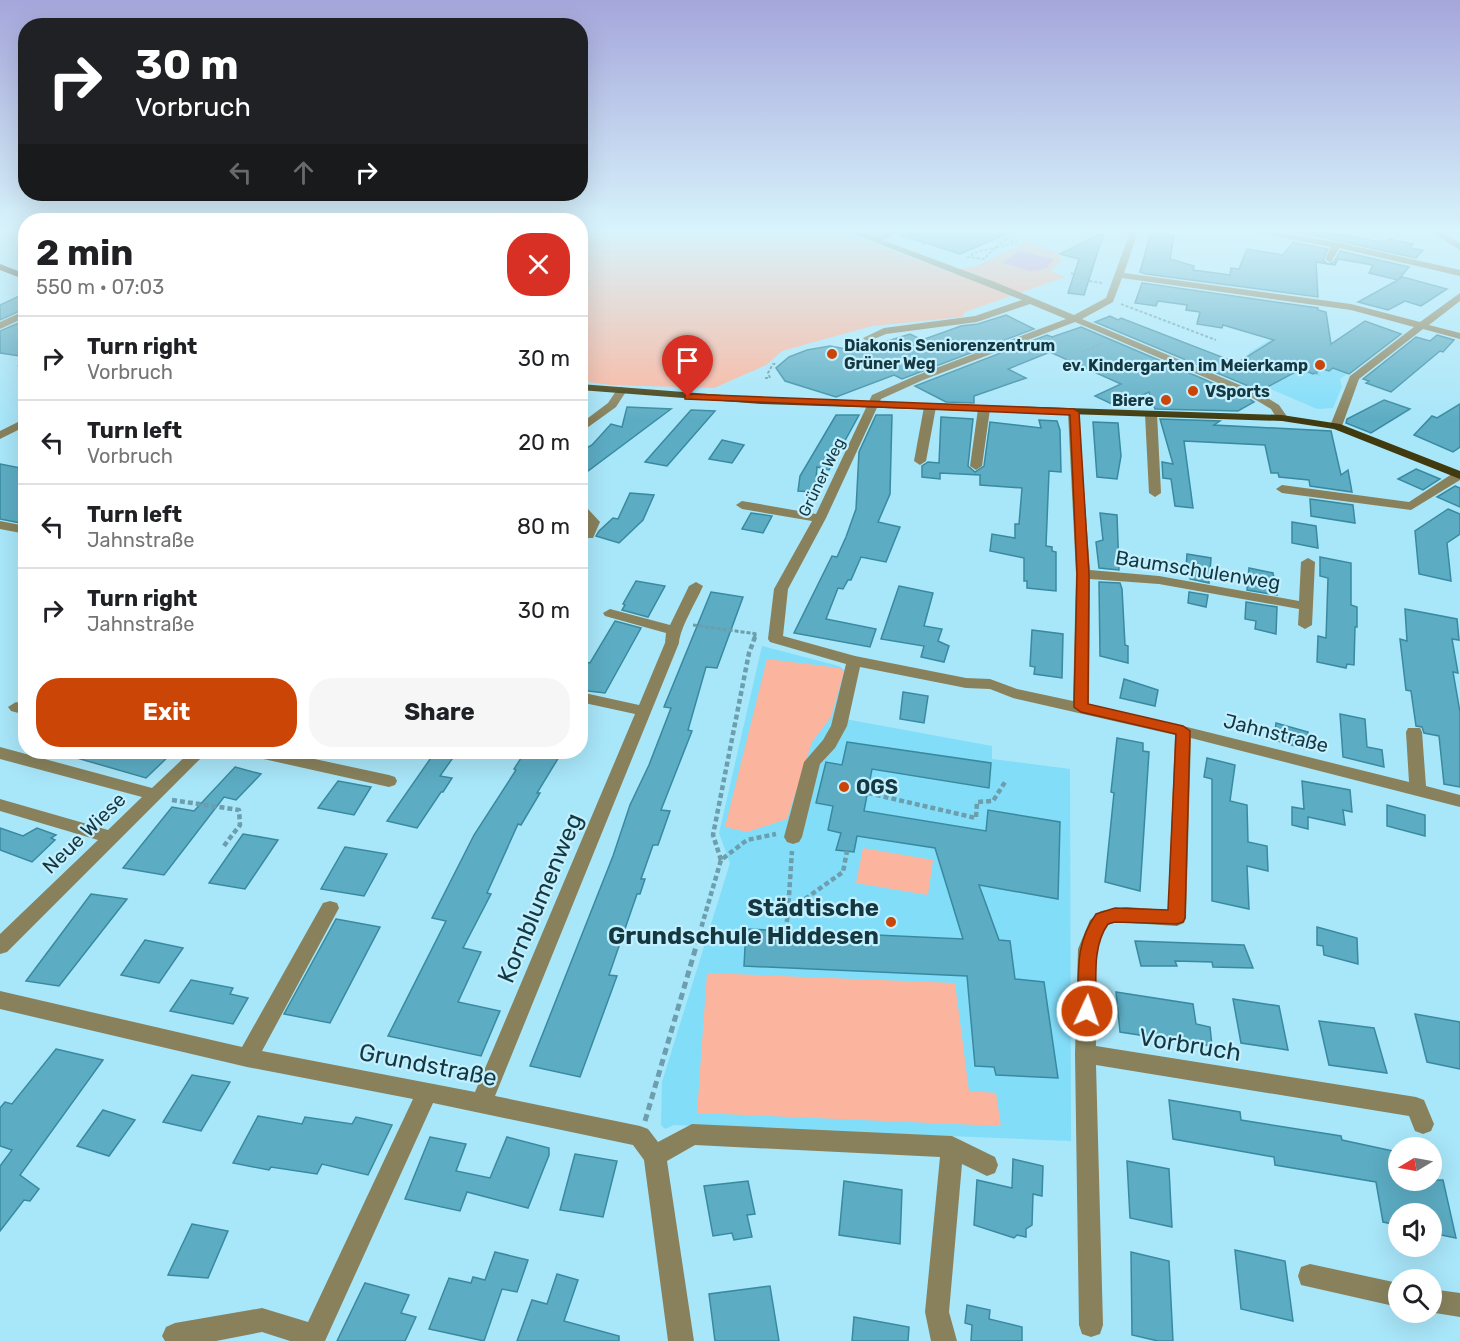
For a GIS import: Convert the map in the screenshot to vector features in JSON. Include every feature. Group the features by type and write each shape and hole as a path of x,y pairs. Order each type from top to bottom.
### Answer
{"main road":[{"path":"588,388 622,390 687,400 1282,418 1336,426 1460,475"}],"street":[{"path":"1015,295 1266,401 1275,407 1282,418"},
{"path":"1110,300 1112,295"},
{"path":"1244,295 1351,307 1460,336"},
{"path":"1336,426 1354,378 1460,296"},
{"name":"Grüner Weg","path":"775,639 781,589 820,518 879,394 1072,320 1110,300"},
{"path":"875,346 868,338 884,331 977,319 1029,301"},
{"path":"0,326 18,317"},
{"path":"588,422 612,405 622,390"},
{"path":"920,461 930,407"},
{"path":"976,466 984,409"},
{"path":"1074,412 1083,574 1081,707"},
{"path":"1151,414 1155,493"},
{"path":"0,423 18,424"},
{"path":"0,436 18,427"},
{"path":"1282,489 1411,506 1460,475"},
{"path":"742,505 820,518"},
{"path":"588,516 594,522 588,535"},
{"path":"0,525 18,528"},
{"path":"1305,625 1308,562"},
{"name":"Baumschulenweg","path":"1083,574 1159,580 1306,599"},
{"name":"Kornblumenweg","path":"481,1103 672,643 673,631 682,619 696,586"},
{"path":"610,613 673,631"},
{"path":"775,639 846,659 839,726 828,744 812,762 793,837"},
{"name":"Jahnstraße","path":"846,659 966,683 983,681 1000,686 1012,693 1183,731 1460,801"},
{"path":"588,699 644,711"},
{"path":"1091,1325 1085,1054 1088,949 1092,933 1102,919 1115,915 1177,918 1183,731"},
{"path":"1414,732 1418,791"},
{"path":"0,753 18,758"},
{"path":"23,759 143,790 154,797"},
{"name":"Neue Wiese","path":"0,946 192,759"},
{"path":"290,759 389,781"},
{"path":"0,805 95,831 111,838"},
{"path":"247,1058 330,908"},
{"name":"Grundstraße","path":"0,1000 247,1058 640,1136"},
{"name":"Vorbruch","path":"1085,1054 1416,1107 1423,1124"},
{"path":"175,1336 262,1320 314,1336 427,1092"},
{"path":"655,1156 692,1134 952,1148 987,1165"},
{"path":"640,1136 655,1156 681,1341"},
{"path":"944,1341 937,1312 952,1148"},
{"path":"1310,1276 1388,1294"},
{"path":"1442,1303 1460,1305"}],"path":[{"path":"1110,300 1216,340"},
{"path":"765,378 770,378 768,373 773,364 776,364"},
{"path":"1316,373 1320,375"},
{"path":"673,631 687,625 756,633 775,639"},
{"path":"640,1136 721,860 713,835 749,653 756,633"},
{"path":"868,793 976,818 977,802 993,801 1005,782"},
{"path":"154,797 239,810 240,825 223,847"},
{"path":"721,860 747,840 772,833 793,837 786,930"},
{"path":"788,911 843,872 847,851"}],"shaded area":[{"path":"588,295 1015,295 965,312 962,317 872,326 782,351 766,365 714,388 611,385 588,382"},
{"name":"ev. Kindergarten im Meierkamp","path":"1284,331 1370,358 1340,379 1342,387 1333,408 1317,409 1268,388 1297,372 1248,353"},
{"name":"Städtische Grundschule Hiddesen","path":"762,646 839,666 847,672 834,717 992,746 992,759 1070,769 1071,1141 674,1125 665,1129 661,1125 662,1082 730,863 719,833"},
{"path":"767,659 840,668 844,672 831,717 812,742 787,819 747,832 725,827"},
{"path":"863,848 933,860 928,895 856,883"},
{"path":"707,973 955,983 969,1091 996,1093 1001,1126 697,1113"}],"building":[{"path":"1138,295 1224,295 1318,308 1326,312 1331,344 1365,321 1401,334 1349,374 1333,368 1329,371 1323,369 1313,374 1301,369 1260,391 1095,322 1110,316 1118,320 1121,318 1237,363 1274,340 1223,325 1222,328 1197,324 1200,312 1186,310 1187,305 1158,301 1156,306 1135,303"},
{"path":"1371,295 1438,295 1421,306 1405,301 1388,310 1358,302"},
{"path":"18,297 18,312 0,320 0,305"},
{"name":"Diakonis Seniorenzentrum Grüner Weg","path":"1006,315 1034,329 902,379 894,375 836,397 785,381 776,368 789,357 807,350 830,346 857,351 868,348 879,350 882,347 881,343 910,334 922,340 961,326 978,324"},
{"path":"18,323 18,356 0,353 0,331"},
{"path":"1081,327 1254,402 1238,411 1155,409 1149,392 1118,407 1095,396 1121,384 1050,352 1008,369 1026,378 974,396 974,403 946,402 915,386 1047,335 1052,337"},
{"path":"1437,335 1454,340 1443,352 1440,351 1391,392 1366,383 1369,381 1363,379 1416,337 1430,341"},
{"path":"1384,400 1410,409 1371,433 1346,423 1347,419"},
{"path":"1460,404 1460,447 1453,452 1414,435 1432,416 1437,418"},
{"path":"627,407 671,409 588,471 588,447 611,424 622,427"},
{"path":"691,410 715,411 667,466 645,462"},
{"path":"836,415 859,415 829,470 817,467 815,492 798,491 800,476"},
{"path":"876,415 892,415 890,494 878,522 900,527 886,562 861,557 851,580 848,580 843,589 838,588 826,619 876,629 870,647 794,633 832,556 837,557 846,537 856,509 859,452"},
{"path":"941,417 973,419 968,466 975,472 984,466 990,422 1041,428 1039,420 1057,421 1060,430 1061,472 1049,471 1046,546 1052,547 1052,551 1056,552 1056,591 1027,588 1027,581 1024,581 1024,558 990,551 992,534 1015,538 1015,524 1019,524 1022,488 980,485 980,475 940,473 940,479 922,477 922,466 928,462 939,463"},
{"path":"1160,419 1220,421 1214,425 1331,431 1341,475 1348,470 1352,492 1310,486 1309,480 1279,477 1278,473 1271,473 1265,445 1184,441 1193,508 1175,506 1171,479 1163,478 1162,462 1173,464"},
{"path":"1093,422 1118,423 1121,456 1117,479 1097,477"},
{"path":"722,440 744,445 732,463 709,459"},
{"path":"0,464 18,467 18,522 0,519"},
{"path":"1416,469 1440,479 1423,490 1398,479"},
{"path":"1455,486 1460,488 1460,507 1437,497"},
{"path":"630,493 654,495 643,520 619,543 596,536 613,518 618,519"},
{"path":"1310,499 1353,505 1355,523 1311,516"},
{"path":"1448,509 1460,514 1460,534 1447,543 1451,581 1419,574 1415,531"},
{"path":"751,513 772,516 763,533 742,529"},
{"path":"1100,513 1117,515 1119,570 1099,568 1096,542 1103,540"},
{"path":"1292,522 1316,526 1318,548 1292,543"},
{"path":"1187,554 1211,558 1209,583 1190,579 1190,570 1186,569"},
{"path":"1320,557 1351,563 1351,605 1357,607 1357,627 1355,627 1354,665 1347,664 1346,668 1317,662 1318,636 1326,638 1328,578 1320,576"},
{"path":"1249,568 1273,573 1277,584 1277,595 1247,590"},
{"path":"636,581 665,586 648,617 622,610"},
{"path":"1099,582 1120,583 1128,663 1100,656"},
{"path":"899,586 933,593 924,626 942,629 938,641 949,646 944,662 921,657 924,646 881,639"},
{"path":"711,592 743,597 717,668 706,667 688,730 692,731 661,810 670,811 658,845 653,845 641,879 645,879 640,894 637,894 609,975 617,976 580,1077 530,1066 613,856 630,805 649,765 671,708 664,707"},
{"path":"1189,592 1208,595 1206,607 1188,603"},
{"path":"1246,602 1277,607 1276,634 1255,629 1256,621 1245,619"},
{"path":"1405,609 1457,619 1459,640 1452,639 1458,673 1453,672 1460,712 1460,787 1444,784 1439,736 1424,733 1422,727 1416,726 1411,691 1406,690 1400,639 1407,641"},
{"path":"615,621 641,628 605,693 588,691 588,662 590,663"},
{"path":"1032,630 1063,634 1062,678 1034,674 1035,667 1030,666"},
{"path":"1124,679 1158,690 1155,706 1120,698"},
{"path":"903,692 928,696 924,723 900,719"},
{"path":"1340,714 1365,719 1367,747 1382,750 1384,767 1343,757"},
{"path":"1276,723 1308,732 1306,749 1274,740"},
{"path":"1117,738 1143,743 1143,751 1149,752 1140,891 1105,882"},
{"path":"847,742 991,763 989,788 872,769 864,811 986,831 988,810 1060,822 1058,899 979,885 999,940 1010,941 1015,979 1044,982 1058,1078 996,1075 994,1067 975,1066 967,976 744,966 746,929 963,939 935,848 857,836 854,852 836,850 841,833 828,830 833,806 816,803 826,762 842,765"},
{"path":"1207,758 1235,765 1230,801 1247,805 1248,842 1267,846 1268,871 1247,866 1249,909 1212,901 1212,779 1204,777"},
{"path":"80,759 166,759 146,778"},
{"path":"430,759 452,759 440,776 452,778 417,828 387,821"},
{"path":"520,759 558,759 521,825 518,824 487,893 491,894 463,948 481,952 458,1002 500,1011 481,1056 388,1036 446,921 432,918 474,835 516,770 514,769"},
{"path":"235,767 261,774 236,800 224,797 164,875 123,868 172,807 194,811"},
{"path":"338,781 371,787 354,815 318,808"},
{"path":"1302,781 1350,790 1352,812 1343,810 1345,825 1308,817 1308,829 1292,825 1292,807 1304,809"},
{"path":"1387,805 1425,815 1425,836 1387,826"},
{"path":"0,828 23,836 37,828 56,835 51,838 55,840 32,862 0,850"},
{"path":"243,834 278,840 245,889 209,883"},
{"path":"345,847 387,854 364,896 321,889"},
{"path":"91,894 127,899 59,986 26,981"},
{"path":"336,919 380,927 330,1023 284,1014"},
{"path":"1317,927 1357,938 1358,964 1324,955 1323,946 1317,945"},
{"path":"145,940 183,948 159,983 121,975"},
{"path":"1135,941 1244,945 1253,968 1213,967 1212,962 1175,961 1177,966 1141,966"},
{"path":"191,980 233,988 230,994 248,998 233,1024 170,1011"},
{"path":"1116,992 1193,1004 1196,1024 1210,1027 1212,1046 1120,1032"},
{"path":"1233,999 1279,1006 1288,1050 1241,1043"},
{"path":"1415,1014 1460,1022 1460,1069 1427,1062"},
{"path":"1319,1021 1374,1028 1387,1073 1329,1065"},
{"path":"56,1049 103,1060 20,1175 39,1189 30,1201 24,1200 0,1231 0,1166 12,1150 0,1146 0,1108 5,1102 12,1104"},
{"path":"192,1075 230,1082 201,1131 163,1122"},
{"path":"1169,1100 1240,1112 1241,1120 1341,1136 1342,1140 1388,1150 1388,1191 1442,1191 1443,1180 1456,1238 1442,1235 1442,1203 1388,1203 1388,1223 1383,1222 1376,1182 1275,1165 1274,1157 1173,1139"},
{"path":"103,1110 135,1120 109,1156 77,1146"},
{"path":"258,1116 302,1124 305,1117 352,1124 356,1117 392,1125 368,1175 322,1164 317,1174 271,1167 269,1170 233,1163"},
{"path":"430,1137 466,1144 456,1171 490,1178 507,1137 549,1148 549,1155 528,1208 467,1192 460,1211 405,1199"},
{"path":"575,1154 617,1161 603,1217 560,1210"},
{"path":"1013,1159 1043,1166 1042,1196 1033,1194 1032,1225 1026,1229 1026,1237 1017,1235 1014,1238 974,1225 977,1180 1012,1188"},
{"path":"1127,1161 1169,1169 1172,1227 1130,1218"},
{"path":"748,1181 755,1214 747,1215 752,1237 734,1240 732,1233 713,1236 704,1186"},
{"path":"844,1181 902,1190 900,1244 839,1235"},
{"path":"192,1224 228,1231 208,1278 168,1275"},
{"path":"1235,1250 1285,1261 1293,1321 1241,1309"},
{"path":"495,1252 528,1260 517,1292 502,1289 484,1341 429,1329 449,1278 471,1283 473,1277 485,1280"},
{"path":"1131,1252 1169,1261 1173,1341 1158,1341 1132,1335"},
{"path":"557,1274 578,1280 564,1321 619,1336 619,1341 517,1341 532,1300 547,1304"},
{"path":"365,1283 409,1295 401,1313 416,1317 405,1341 337,1341"},
{"path":"770,1286 779,1341 715,1341 709,1294"},
{"path":"967,1305 990,1310 989,1319 1022,1327 1022,1341 971,1341 972,1325 965,1323"},
{"path":"854,1317 909,1327 908,1341 852,1341"}],"place":[{"name":"Diakonis Seniorenzentrum Grüner Weg","path":"832,354"},
{"name":"ev. Kindergarten im Meierkamp","path":"1320,365"},
{"name":"VSports","path":"1193,391"},
{"name":"Biere","path":"1166,400"},
{"name":"OGS","path":"844,787"},
{"name":"Städtische Grundschule Hiddesen","path":"891,922"}],"route":[{"path":"688,397 1074,412 1083,574 1081,707 1183,731 1177,918 1115,915 1102,919 1092,933 1088,949 1087,1011"}]}
